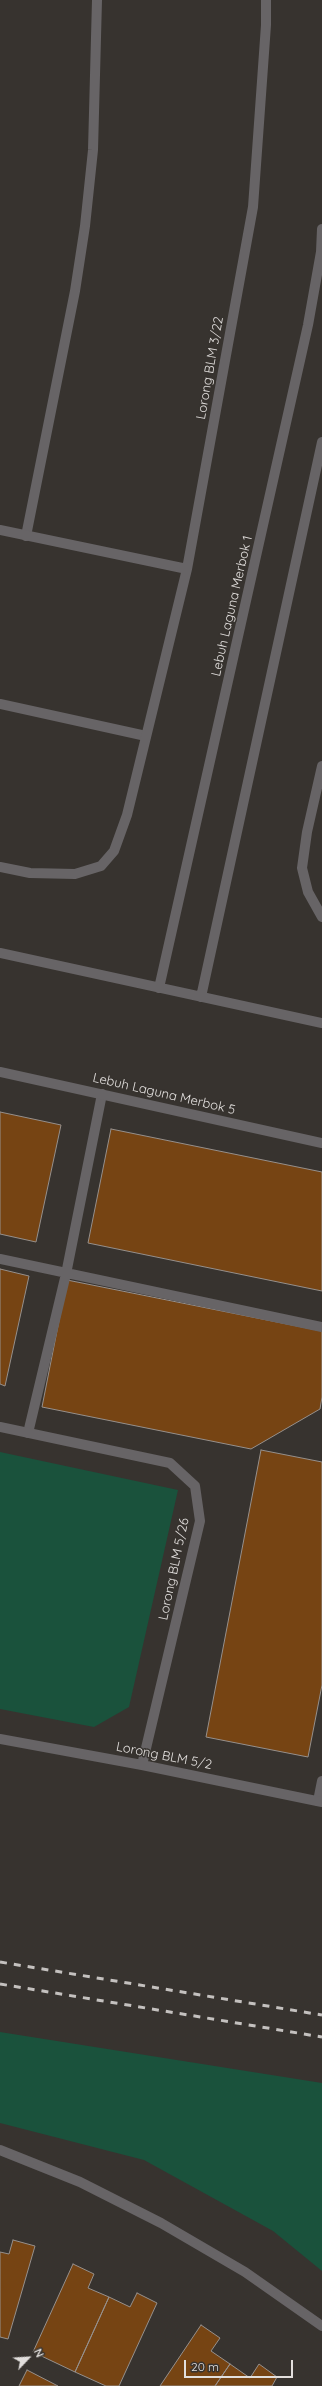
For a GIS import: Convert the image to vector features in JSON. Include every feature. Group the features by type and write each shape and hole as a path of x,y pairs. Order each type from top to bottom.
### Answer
{"street":[{"path":"26,536 75,291 85,226 93,150 97,0"},
{"name":"Lorong BLM 3/22","path":"0,867 30,873 75,874 101,866 114,850 127,815 186,569 253,207 266,25 266,0"},
{"name":"Lebuh Laguna Merbok 1","path":"159,988 308,325 321,252 322,229"},
{"path":"201,997 253,767 322,442"},
{"path":"0,530 186,569"},
{"path":"0,704 146,736"},
{"path":"322,766 307,832 302,868 308,892 322,917"},
{"path":"0,953 322,1023"},
{"name":"Lebuh Laguna Merbok 5","path":"0,1072 322,1143"},
{"path":"28,1433 66,1274 102,1094"},
{"path":"0,1259 322,1327"},
{"name":"Lorong BLM 5/26","path":"0,1427 170,1463 195,1486 200,1521 142,1765"},
{"name":"Lorong BLM 5/2","path":"0,1739 142,1765 320,1802"},
{"path":"320,1802 322,1781"},
{"path":"0,2150 80,2182 161,2223 245,2272 322,2326"}],"green space":[{"path":"0,1452 178,1490 129,1707 94,1727 0,1709"},
{"path":"0,2032 322,2083 322,2271 273,2231 144,2160 0,2123"}],"building":[{"path":"0,1112 61,1125 36,1242 0,1234"},
{"path":"111,1129 322,1172 322,1291 88,1243"},
{"path":"0,1269 29,1276 5,1386 0,1384"},
{"path":"67,1280 322,1331 322,1397 320,1409 251,1449 42,1407"},
{"path":"261,1450 322,1462 322,1685 308,1757 206,1737"},
{"path":"13,2240 35,2246 8,2339 0,2337 0,2252 9,2254"},
{"path":"73,2264 94,2274 88,2288 109,2297 75,2372 33,2352"},
{"path":"137,2293 157,2303 119,2386 106,2386 75,2372 109,2297 130,2307"},
{"path":"201,2325 220,2338 211,2351 230,2364 215,2386 160,2386"},
{"path":"230,2364 250,2378 259,2364 277,2377 272,2386 215,2386"},
{"path":"27,2370 58,2386 19,2386"}],"railway":[{"path":"0,1962 322,2015"},
{"path":"0,1984 322,2037"}]}
